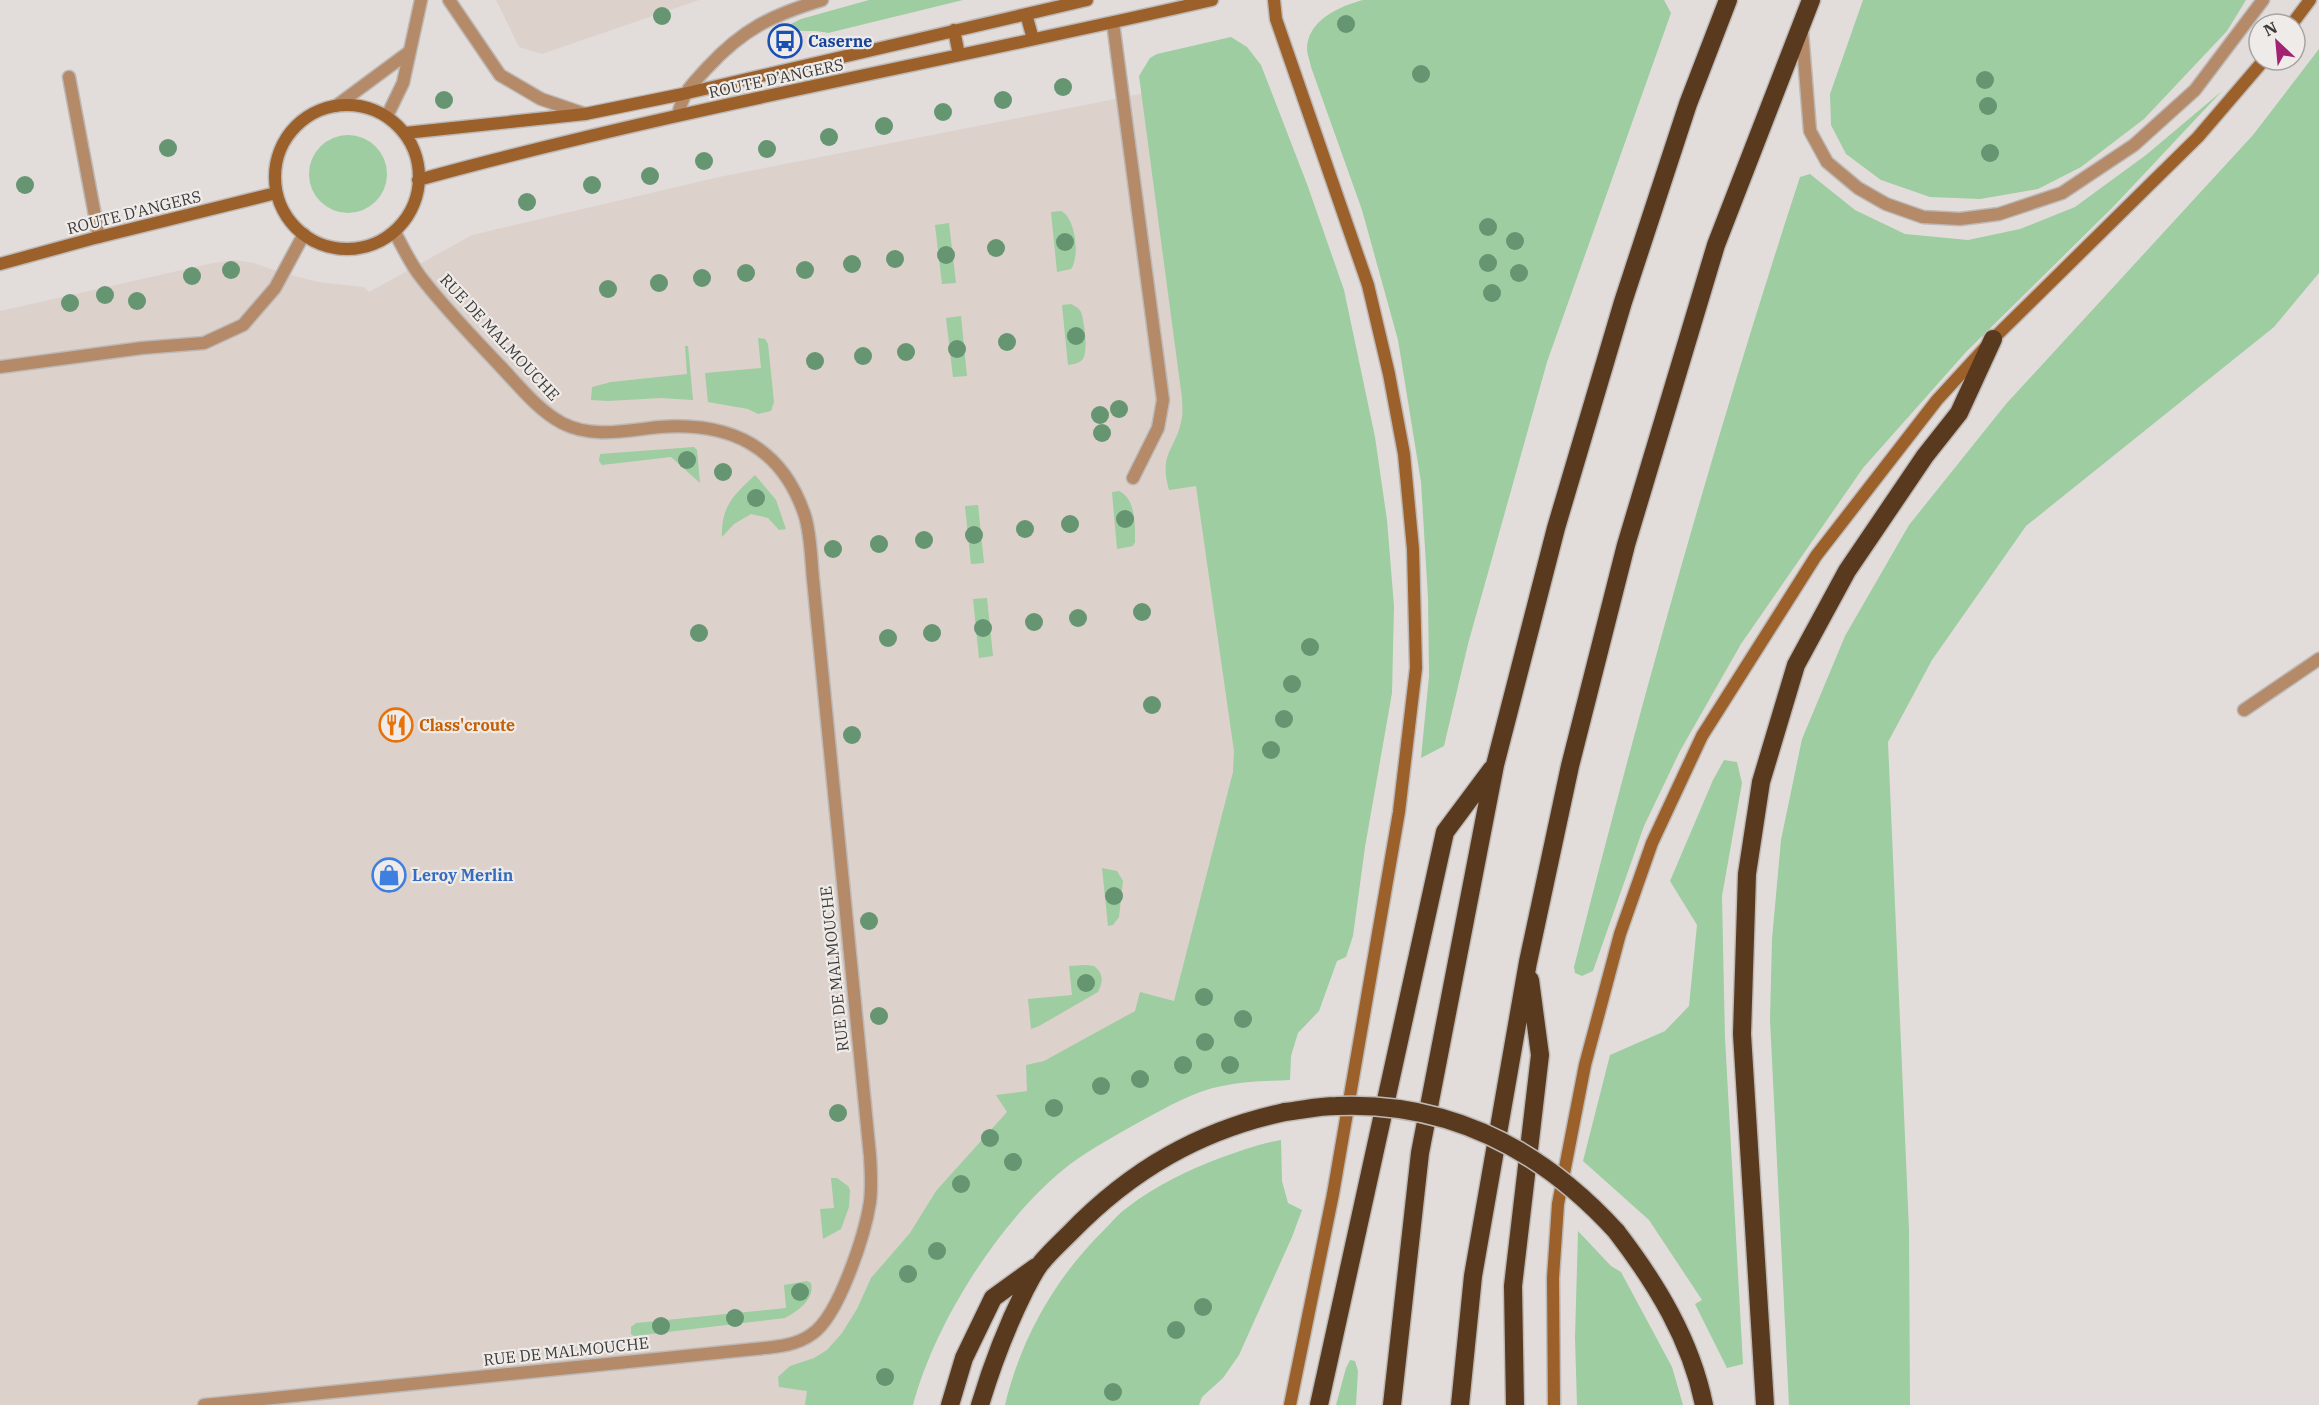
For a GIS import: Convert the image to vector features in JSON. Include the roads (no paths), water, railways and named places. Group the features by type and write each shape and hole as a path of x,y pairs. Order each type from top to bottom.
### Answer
{"highway":[{"path":"1392,1405 1420,1153 1495,765 1556,528 1623,302 1688,104 1728,0"},
{"path":"1460,1405 1473,1276 1528,962 1570,766 1626,546 1716,245 1811,0"},
{"path":"1765,1405 1742,1034 1747,874 1761,782 1796,665 1847,571 1925,456 1959,413 1994,339"},
{"path":"1319,1405 1445,832 1495,765"},
{"path":"1515,1405 1513,1286 1540,1055 1528,962"},
{"path":"950,1405 964,1358 993,1298 1040,1264 1097,1204 1145,1169 1175,1150 1256,1118 1334,1106 1374,1106 1413,1111 1451,1120 1489,1134 1525,1153 1558,1175 1589,1201 1616,1231 1654,1284 1677,1325 1691,1360 1704,1405"},
{"path":"980,1405 992,1362 1011,1318 1040,1264"}],"main road":[{"name":"ROUTE D’ANGERS","path":"405,133 585,114 683,94 1087,0"},
{"name":"ROUTE D’ANGERS","path":"418,180 678,115 1212,0"},
{"path":"1274,0 1276,20 1368,285 1389,374 1404,454 1413,549 1416,668 1399,812 1333,1194 1290,1405"},
{"path":"1026,14 1033,39"},
{"path":"954,30 959,55"},
{"path":"1554,1405 1553,1278 1558,1204 1585,1065 1620,934 1652,843 1702,735 1816,556 1937,400 1994,339 2198,137 2254,72"},
{"path":"336,106 363,106 387,116 405,133 418,162 417,197 411,213 395,233 370,246 354,249 329,248 297,230 286,216 276,192 278,158 294,128 313,114 336,106"},
{"name":"ROUTE D’ANGERS","path":"0,264 276,192"}],"street":[{"path":"387,116 404,83 421,0"},
{"path":"448,0 500,75 541,99 585,114"},
{"path":"678,115 683,94 728,45 756,25 795,8 822,0"},
{"path":"1801,28 1810,131 1827,162 1858,188 1886,204 1923,217 1960,219 2000,214 2062,193 2134,146 2195,90 2263,0"},
{"path":"1113,23 1163,400 1158,428 1133,478"},
{"path":"336,106 409,52"},
{"path":"69,77 99,237"},
{"name":"RUE DE MALMOUCHE","path":"204,1405 782,1346 798,1342 820,1328 838,1298 854,1259 870,1202 872,1180 870,1156 812,567 806,518 799,501 779,468 765,453 751,443 721,430 682,426 606,432 581,430 562,423 526,394 450,312 419,274 395,233"},
{"path":"0,366 142,348 204,343 243,325 275,288 304,234"},
{"path":"2244,710 2319,661"}],"place":[{"name":"Caserne","path":"785,41"},
{"name":"Class'croute","path":"396,725"},
{"name":"Leroy Merlin","path":"389,875"}]}
